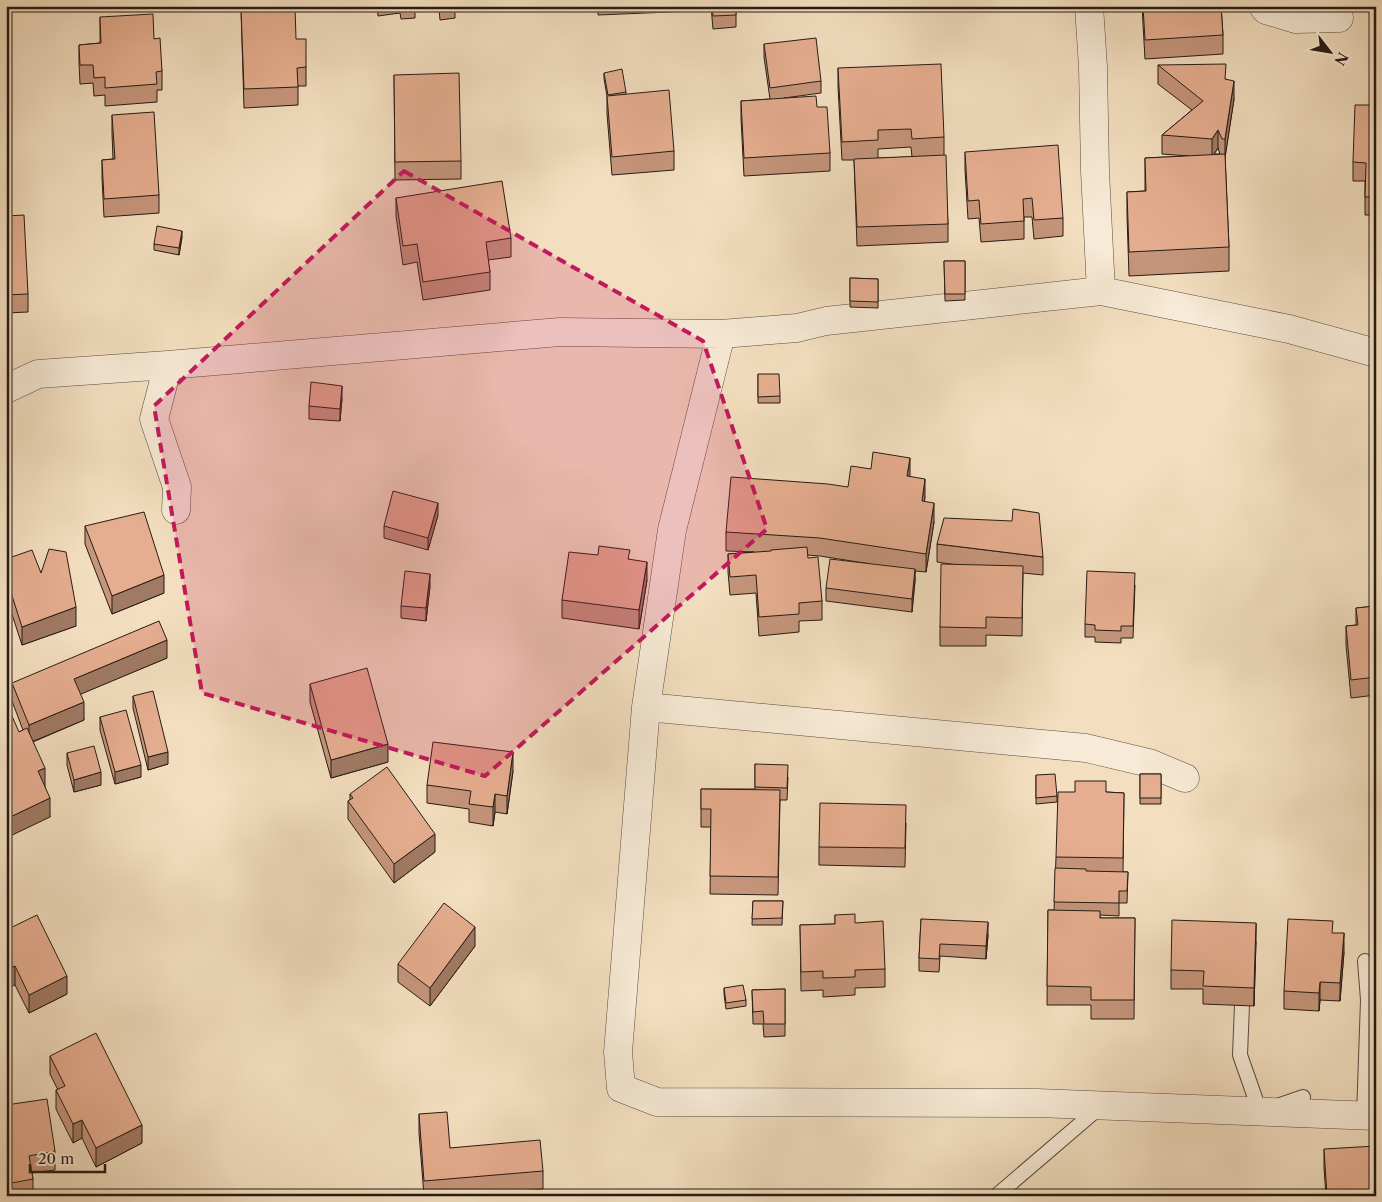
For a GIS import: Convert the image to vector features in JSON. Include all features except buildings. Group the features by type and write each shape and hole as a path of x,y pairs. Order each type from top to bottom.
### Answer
{"street":[{"path":"1089,6 1101,291"},
{"path":"1263,6 1266,10 1296,19 1339,18"},
{"path":"6,389 38,374 560,332 721,334 797,328 826,321 1101,291 1289,329 1376,353"},
{"path":"721,334 672,530 646,707 618,1052 621,1088 657,1102 1037,1103 1370,1116"},
{"path":"168,365 154,419 177,487 176,510"},
{"path":"646,707 1086,748 1149,762 1185,778"}],"lane":[{"path":"1365,961 1368,1000 1370,1116"},
{"path":"1242,1005 1240,1055 1260,1112 1303,1097"},
{"path":"996,1196 1102,1105"}],"highlighted area":[{"path":"404,171 703,341 767,529 485,776 202,693 154,406"}]}
